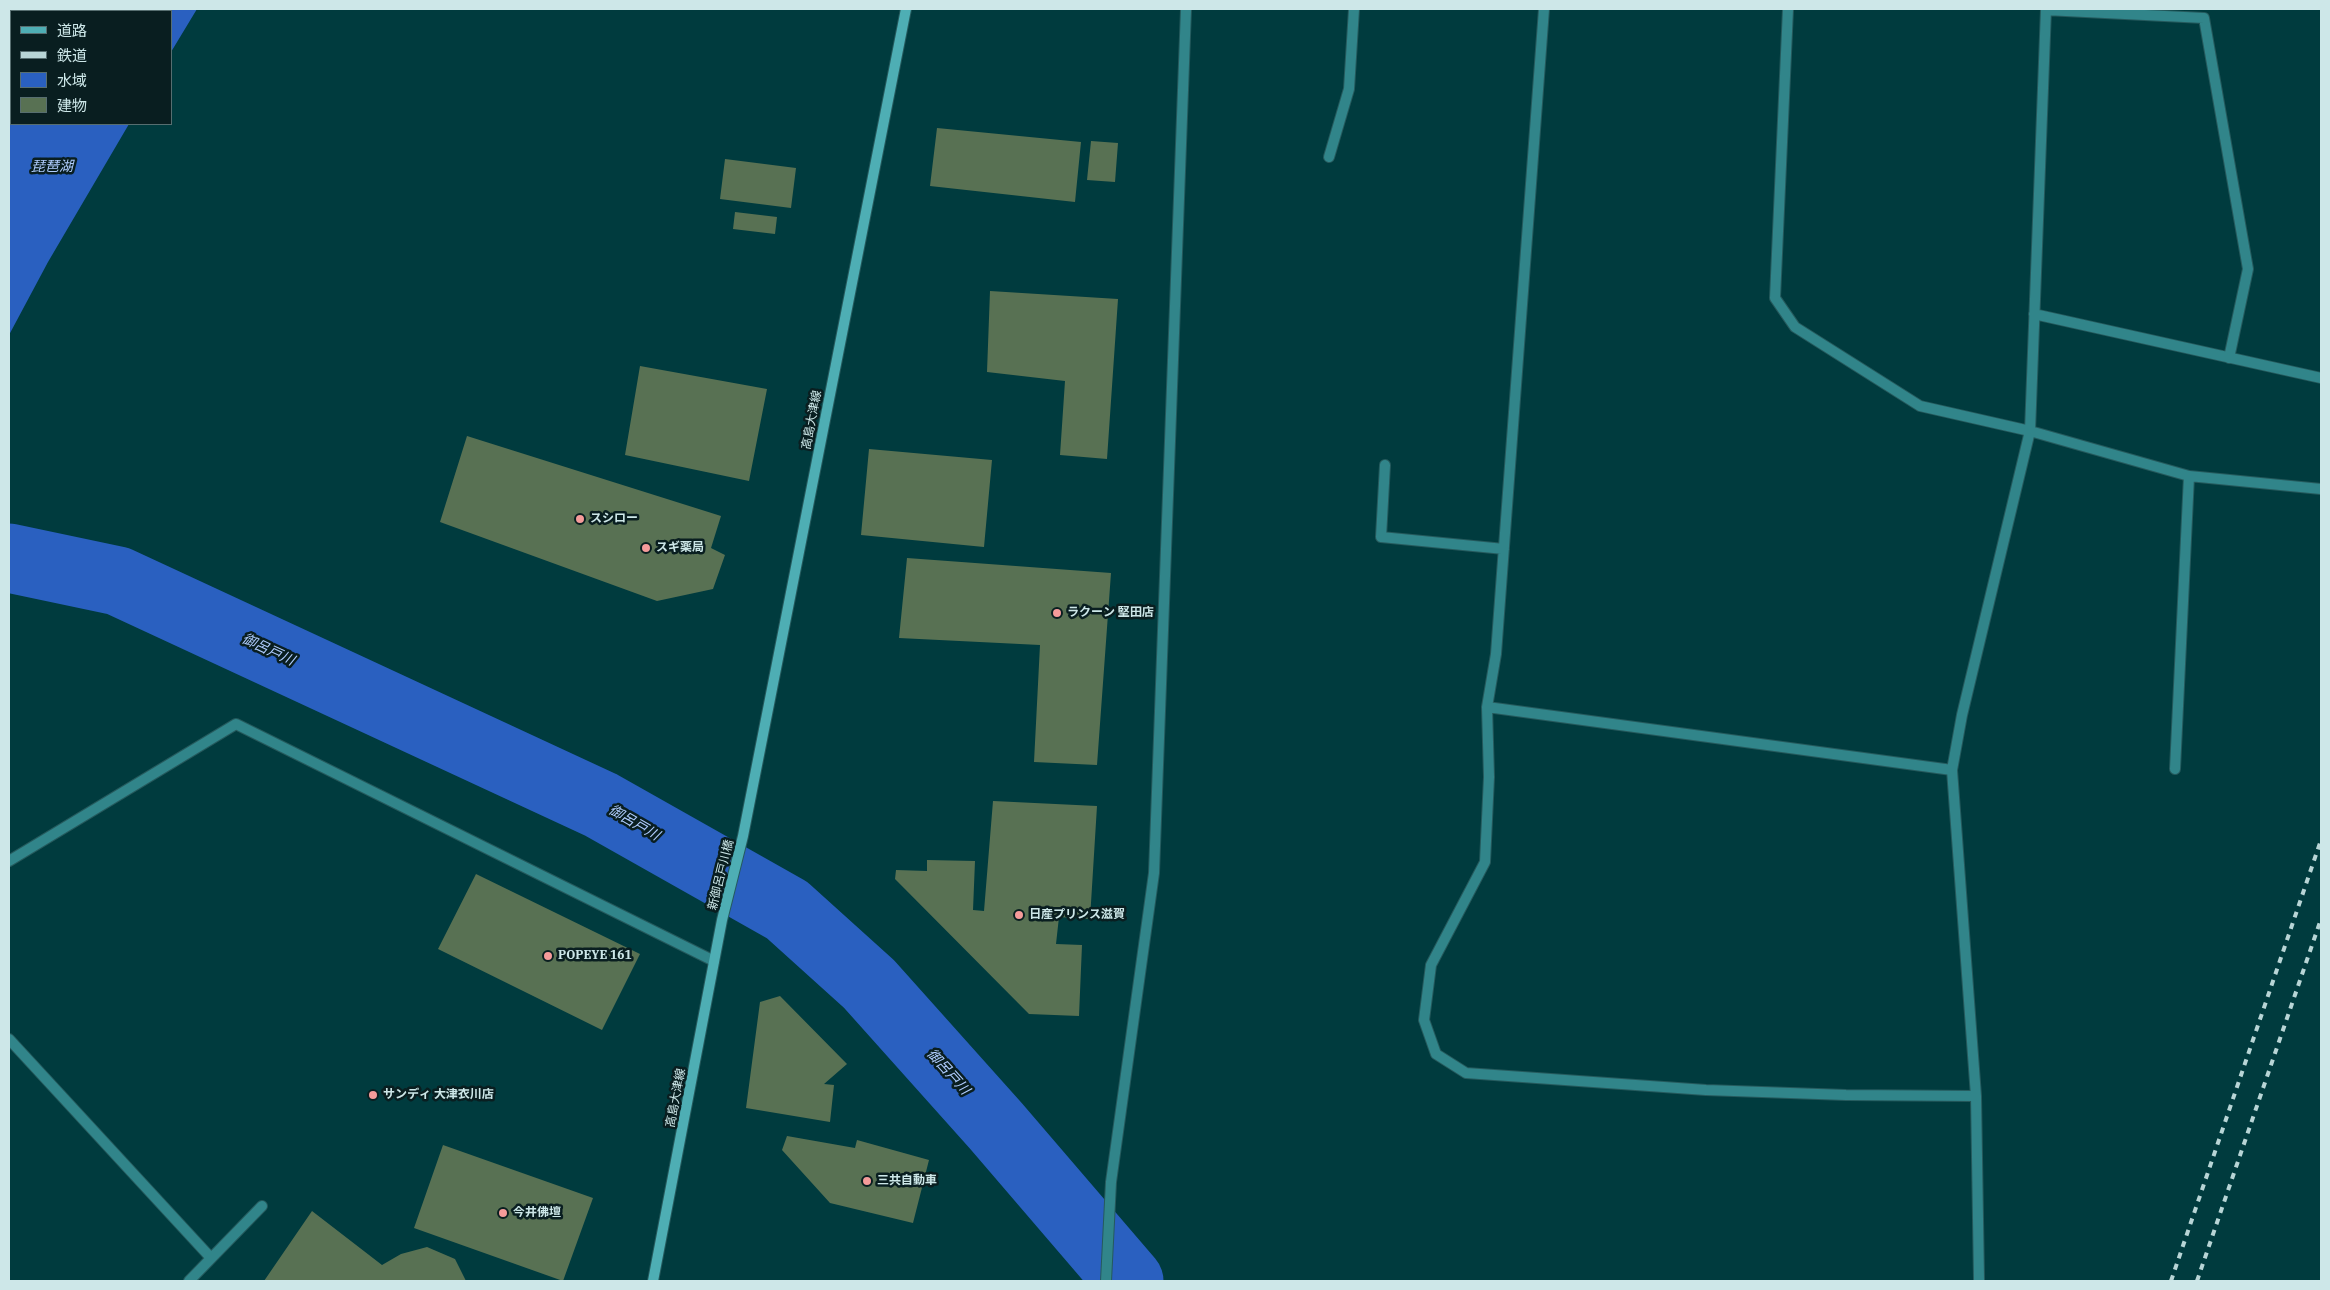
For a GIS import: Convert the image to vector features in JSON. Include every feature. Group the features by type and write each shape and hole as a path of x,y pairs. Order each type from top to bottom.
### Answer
{"main road":[{"name":"高島大津線","path":"743,836 906,9"},
{"name":"新御呂戸川橋","path":"722,920 743,836"},
{"name":"高島大津線","path":"653,1281 722,920"}],"street":[{"path":"1106,1281 1111,1182 1154,873 1186,9"},
{"path":"1329,158 1349,88 1354,9"},
{"path":"1544,9 1496,654 1487,707 1489,777 1484,862 1431,965 1424,1020 1436,1054 1466,1073 1706,1090 1846,1095 1976,1096"},
{"path":"1788,9 1775,298 1795,327 1920,406 2030,431 2188,476 2321,489"},
{"path":"1979,1280 1976,1096 1952,770 1962,715 2030,431 2046,9 2204,18 2248,269 2229,358"},
{"path":"2034,314 2321,378"},
{"path":"1385,466 1381,537 1504,549"},
{"path":"2175,769 2188,476"},
{"path":"1487,707 1952,770"},
{"path":"9,861 236,724 714,961"},
{"path":"9,1039 211,1258"},
{"path":"188,1281 262,1206"}],"water":[{"name":"琵琶湖","path":"9,9 197,9 172,50 172,10 10,10 10,125 128,125 48,262 9,335"}],"building":[{"path":"937,128 1081,142 1075,202 930,186"},
{"path":"1091,141 1118,143 1115,182 1087,180"},
{"path":"725,159 796,168 791,208 720,199"},
{"path":"735,212 777,217 775,234 733,229"},
{"path":"990,291 1118,299 1107,459 1060,455 1065,381 987,372"},
{"path":"640,366 767,389 749,481 625,455"},
{"name":"スシロー","path":"467,436 721,516 711,548 725,555 713,589 657,601 440,522"},
{"path":"869,449 992,460 984,547 861,535"},
{"path":"907,558 1111,573 1097,765 1034,762 1040,645 899,638"},
{"path":"993,801 1097,806 1090,919 1059,917 1056,944 1082,945 1079,1016 1029,1014 895,879 896,870 927,871 927,860 975,861 973,910 984,911"},
{"path":"476,874 640,954 602,1030 438,949"},
{"path":"780,996 847,1064 824,1084 834,1085 830,1122 746,1108 760,1002"},
{"path":"787,1136 855,1148 857,1140 929,1160 913,1223 830,1203 782,1150"},
{"name":"今井佛壇","path":"443,1145 593,1198 563,1281 414,1228"},
{"path":"312,1211 382,1265 401,1254 427,1247 455,1259 466,1281 264,1281"}],"waterway":[{"name":"御呂戸川","path":"9,558 118,581 601,805 787,910 869,984 996,1126 1129,1281"}],"railway":[{"path":"2171,1281 2321,840"},
{"path":"2197,1281 2321,919"}],"place":[{"name":"スシロー","path":"580,519"},
{"name":"スギ薬局","path":"646,548"},
{"name":"ラクーン 堅田店","path":"1057,613"},
{"name":"日産プリンス滋賀","path":"1019,915"},
{"name":"POPEYE 161","path":"548,956"},
{"name":"サンディ 大津衣川店","path":"373,1095"},
{"name":"三共自動車","path":"867,1181"},
{"name":"今井佛壇","path":"503,1213"}]}
